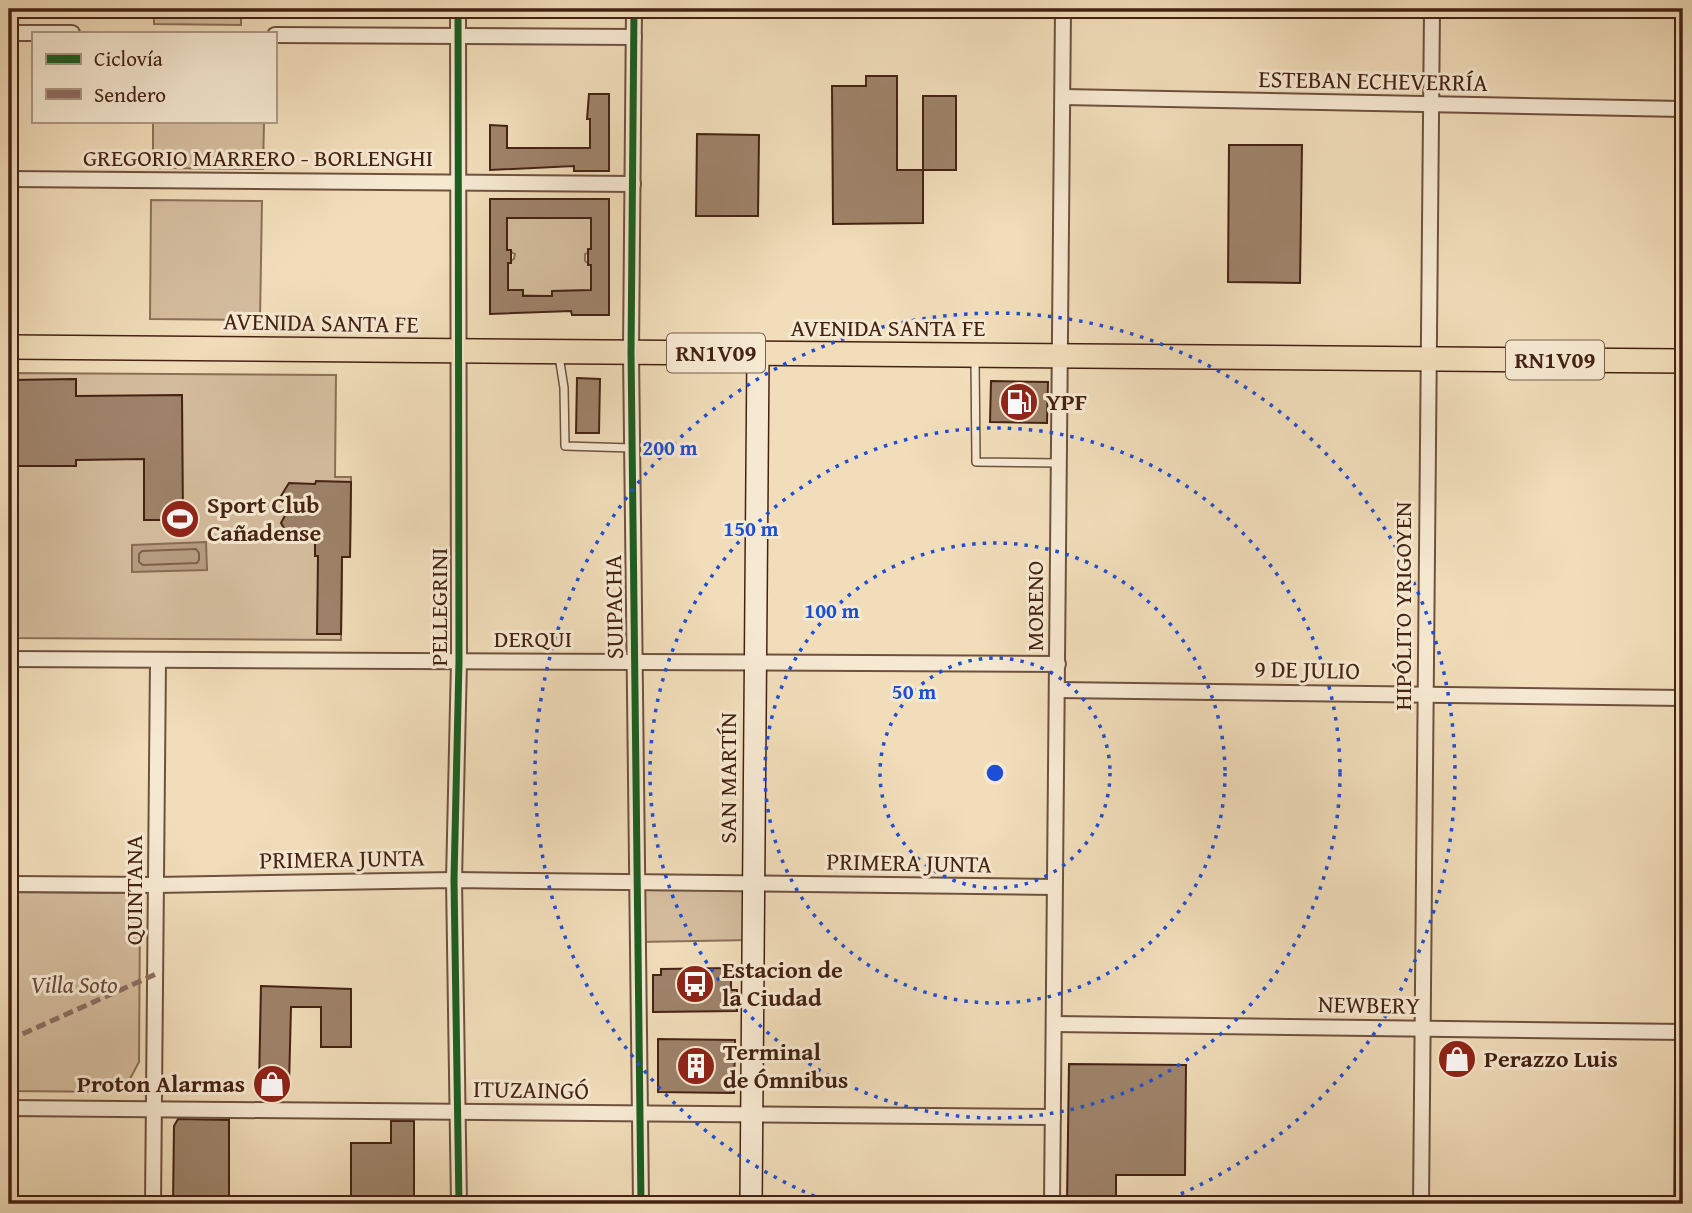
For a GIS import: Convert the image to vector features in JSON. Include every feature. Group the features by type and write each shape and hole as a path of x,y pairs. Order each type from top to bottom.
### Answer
{"main road":[{"name":"AVENIDA SANTA FE","path":"9,347 1683,361"},
{"name":"SAN MARTÍN","path":"751,1204 758,353"}],"street":[{"name":"PELLEGRINI","path":"458,9 459,661 454,880 459,1204"},
{"name":"SUIPACHA","path":"634,9 631,352 641,1204"},
{"name":"MORENO","path":"1052,1204 1063,9"},
{"name":"HIPÓLITO YRIGOYEN","path":"1421,1204 1432,9"},
{"path":"9,33 32,33"},
{"path":"276,34 634,37"},
{"name":"ESTEBAN ECHEVERRÍA","path":"1062,97 1683,109"},
{"name":"GREGORIO MARRERO - BORLENGHI","path":"9,179 633,184"},
{"name":"DERQUI","path":"9,659 1058,664"},
{"name":"QUINTANA","path":"153,1204 158,660"},
{"name":"9 DE JULIO","path":"1057,690 1683,698"},
{"name":"PRIMERA JUNTA","path":"9,884 156,885 454,880 1053,887"},
{"name":"NEWBERY","path":"1054,1024 1683,1032"},
{"path":"1682,1204 1683,1083"},
{"name":"ITUZAINGÓ","path":"9,1108 1053,1117"}],"lane":[{"path":"559,351 564,388 565,446 632,448"},
{"path":"975,355 976,462 1059,463"}],"green space":[{"path":"154,9 241,9 241,25 154,24"},
{"path":"153,122 264,122 263,169 153,168"},
{"path":"151,200 262,201 260,320 150,319"},
{"path":"507,218 591,218 591,249 585,254 585,261 591,265 591,294 558,295 558,291 553,291 552,296 508,295 508,263 514,259 515,254 507,250"},
{"name":"Sport Club Cañadense","path":"9,373 336,375 335,477 351,477 350,557 342,557 341,640 9,638"},
{"path":"636,882 753,884 753,940 637,942"},
{"name":"Villa Soto","path":"9,892 126,893 140,908 139,1062 123,1092 9,1091"}],"water":[{"path":"206,542 207,570 132,572 132,545"}],"building":[{"path":"866,76 897,76 897,170 923,170 923,223 833,224 832,86 866,86"},
{"path":"589,94 609,94 609,171 574,171 574,166 490,170 490,125 507,126 507,148 590,148 590,119 587,119"},
{"path":"923,96 956,96 956,170 923,170"},
{"path":"697,134 759,135 758,216 696,216"},
{"path":"1229,145 1302,145 1300,283 1228,282"},
{"path":"490,199 609,199 609,315 572,315 571,311 490,314","holes":["507,218 591,218 591,249 588,249 591,290 552,291 552,296 523,296 523,290 508,290 511,250 507,250"]},
{"path":"577,378 600,379 599,433 576,433"},
{"path":"76,379 76,396 182,395 183,520 144,520 144,459 76,460 76,466 9,466 9,380"},
{"name":"YPF","path":"991,381 1048,382 1047,423 990,422"},
{"path":"316,481 351,482 350,557 342,557 341,634 317,634 318,556 315,556 315,536 288,535 281,523 288,510 281,496 289,483 315,484"},
{"path":"731,968 731,990 737,990 737,1011 653,1012 653,975 661,975 661,969"},
{"path":"261,986 351,989 351,1047 321,1047 321,1007 291,1007 289,1085 259,1085"},
{"name":"Terminal de Ómnibus","path":"658,1039 735,1040 734,1093 658,1092"},
{"path":"1069,1064 1186,1065 1185,1175 1116,1175 1116,1203 1067,1203"},
{"path":"178,1119 229,1120 229,1204 173,1204 174,1126"},
{"path":"391,1121 414,1121 414,1204 351,1204 351,1143 391,1143"}],"marked path":[{"path":"9,1040 156,974"}],"cycle path":[{"path":"458,9 459,661 454,880 459,1204"},
{"path":"634,9 631,352 641,1204"}],"place":[{"name":"YPF","path":"1019,402"},
{"name":"Sport Club Cañadense","path":"180,519"},
{"name":"Estacion de la Ciudad","path":"695,984"},
{"name":"Perazzo Luis","path":"1457,1059"},
{"name":"Terminal de Ómnibus","path":"696,1066"},
{"name":"Proton Alarmas","path":"272,1084"}]}
